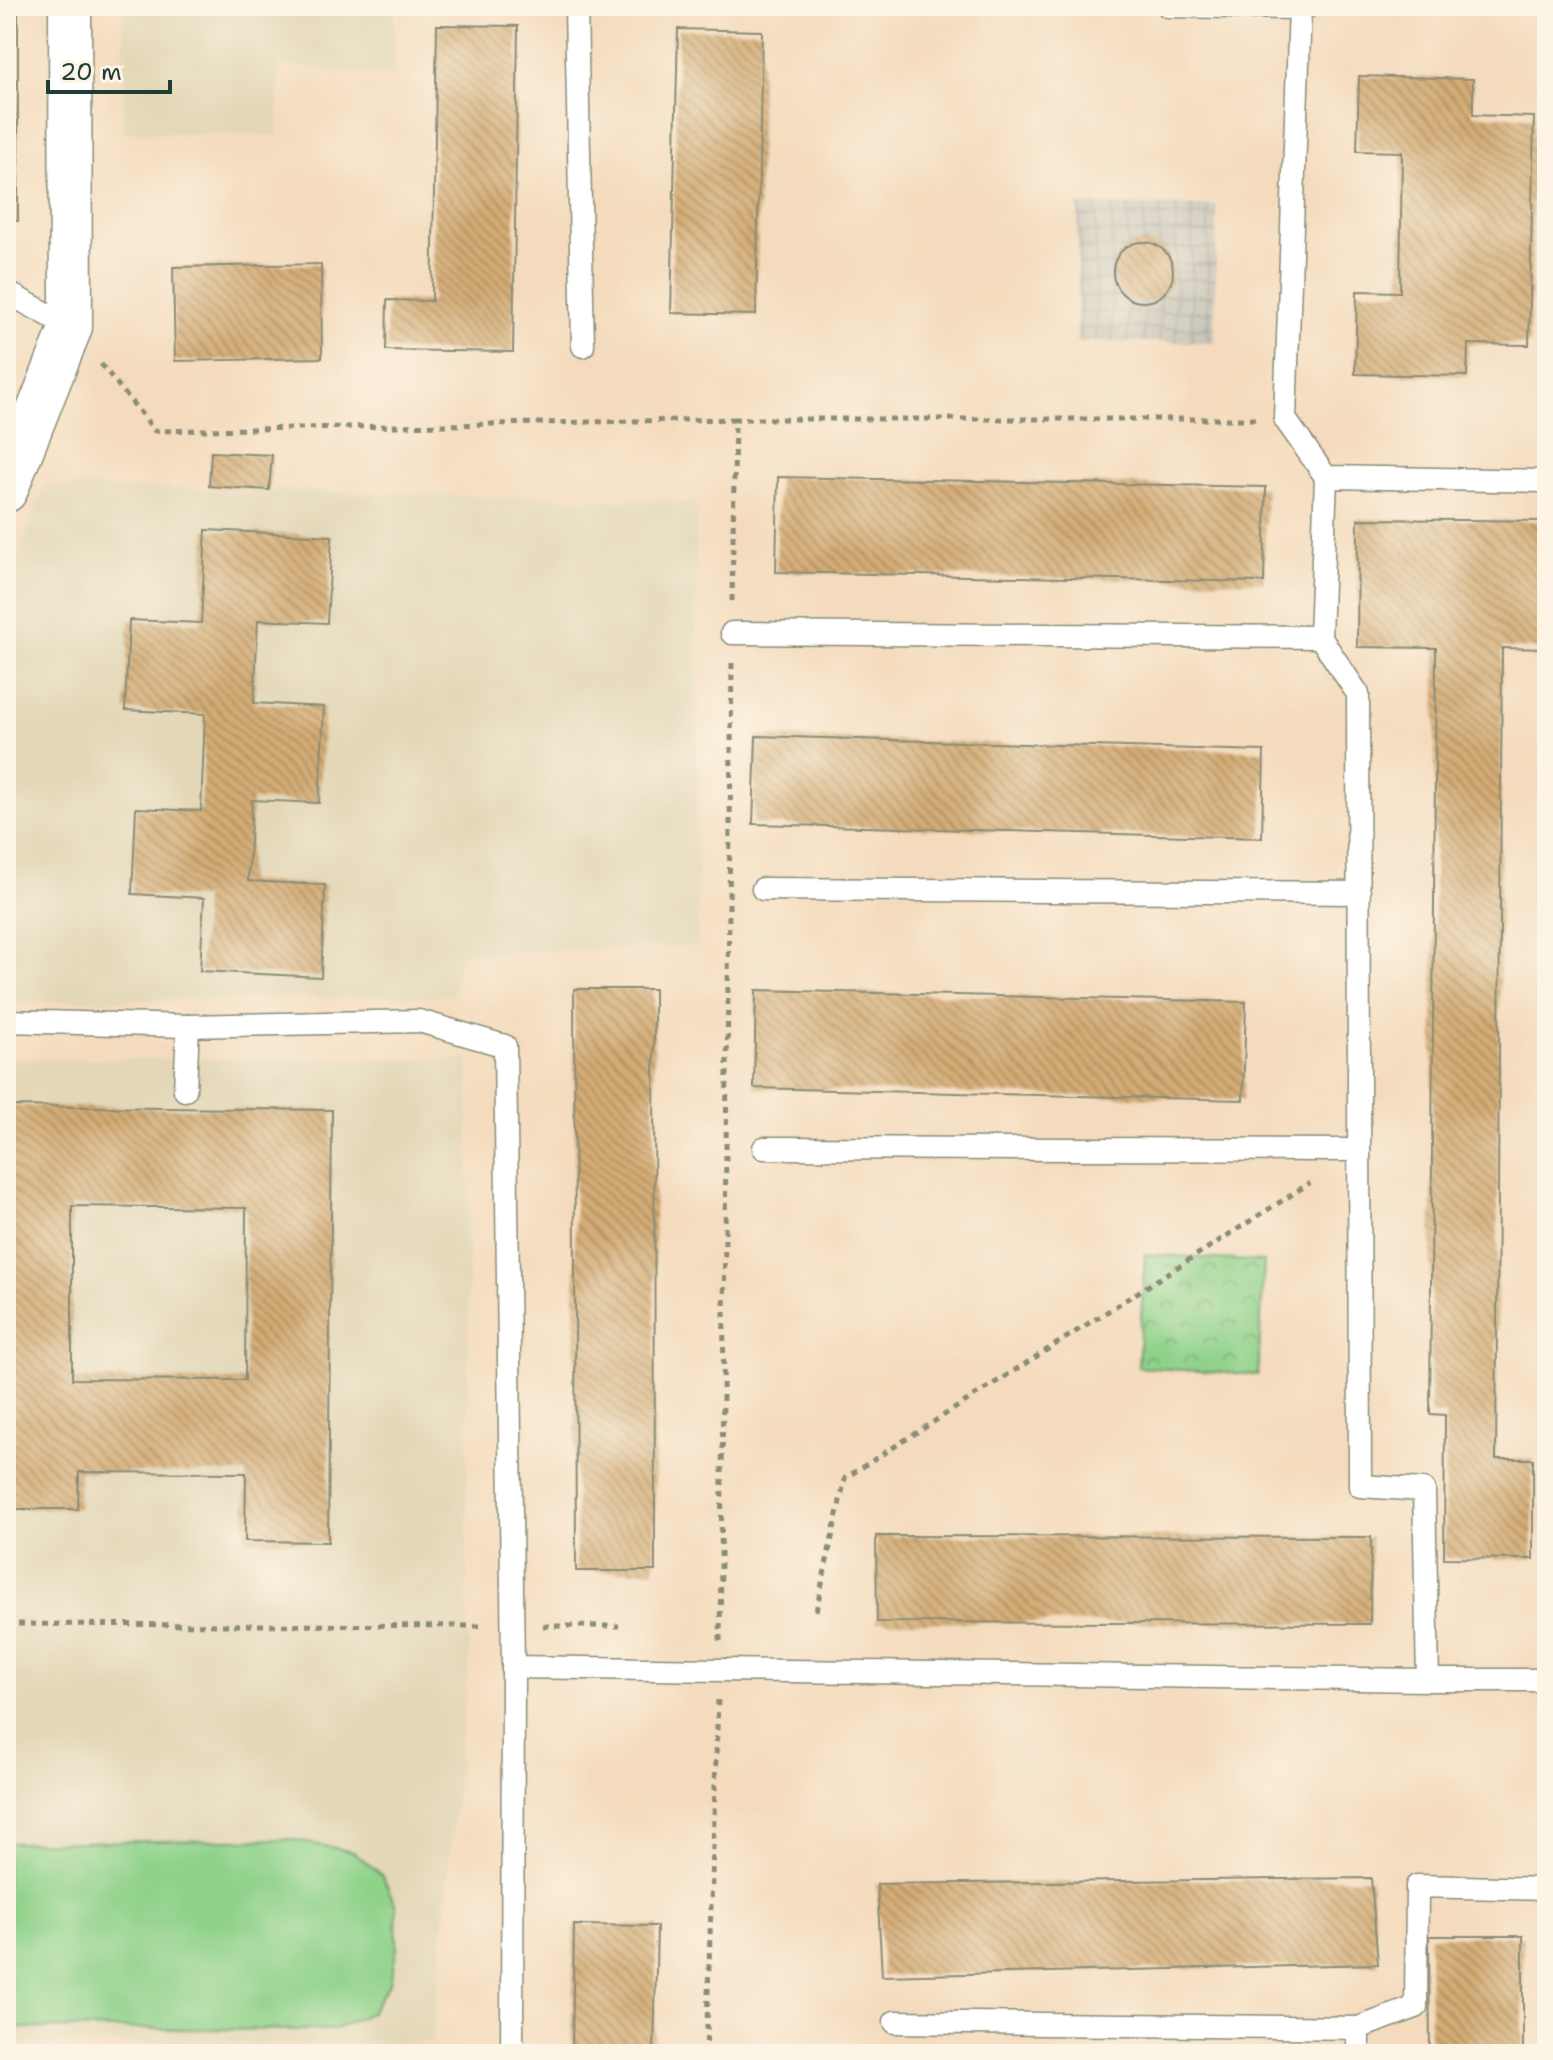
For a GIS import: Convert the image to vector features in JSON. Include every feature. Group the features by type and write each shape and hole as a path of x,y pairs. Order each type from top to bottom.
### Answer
{"street":[{"path":"6,491 71,327 70,6"}],"lane":[{"path":"576,6 583,346"},
{"path":"1168,6 1304,7 1285,419 1326,477 1320,637 1358,694 1360,1486 1424,1490 1428,1680"},
{"path":"6,292 71,327"},
{"path":"1326,477 1547,481"},
{"path":"732,633 1320,637"},
{"path":"763,889 1359,893"},
{"path":"6,1021 188,1026 419,1021 505,1046 513,1626 512,2054"},
{"path":"185,1090 188,1026"},
{"path":"764,1148 1359,1150"},
{"path":"513,1667 1547,1680"},
{"path":"895,2022 1358,2028 1416,2007 1417,1886 1547,1889"},
{"path":"1358,2028 1358,2054"}],"path":[{"path":"71,327 155,431 735,419 1285,419"},
{"path":"706,2054 720,1670 735,419"},
{"path":"816,1611 845,1478 1359,1150"},
{"path":"6,1624 619,1626"}],"shaded area":[{"path":"124,6 394,6 394,75 279,65 278,135 123,133"},
{"path":"1078,205 1217,206 1214,342 1077,342"},
{"path":"45,486 696,502 698,946 460,954 453,996 6,1002 6,585"},
{"path":"6,1059 469,1059 469,1657 432,2043 6,2044"}],"green space":[{"path":"1145,1254 1264,1262 1258,1375 1138,1367"},
{"path":"291,1839 354,1852 382,1875 396,1906 397,1948 390,1982 370,2013 333,2030 6,2028 6,1843"}],"building":[{"path":"6,6 18,6 18,221 6,221"},
{"path":"437,25 518,26 513,352 386,350 387,300 432,301"},
{"path":"678,29 762,31 756,315 671,313"},
{"path":"1359,76 1473,79 1473,115 1534,117 1529,345 1468,344 1467,376 1355,374 1357,291 1400,292 1402,152 1357,151"},
{"path":"1143,242 1165,250 1173,272 1165,294 1143,302 1121,294 1113,272 1121,250"},
{"path":"321,264 322,358 175,361 173,267"},
{"path":"211,452 272,455 269,490 209,486"},
{"path":"778,477 1266,487 1264,582 776,572"},
{"path":"1358,519 1547,521 1547,649 1502,648 1496,1459 1533,1459 1533,1559 1444,1558 1445,1415 1430,1414 1436,648 1357,647"},
{"path":"206,530 332,536 327,623 258,620 254,703 324,707 319,803 252,800 248,881 325,885 321,977 200,971 204,898 132,894 136,808 201,811 205,714 125,710 129,620 201,623"},
{"path":"756,736 1264,751 1262,838 753,824"},
{"path":"574,989 654,989 655,1571 576,1571"},
{"path":"756,990 1246,1002 1243,1100 754,1088"},
{"path":"6,1106 332,1110 328,1542 245,1541 246,1473 79,1472 78,1509 6,1509","holes":["72,1206 246,1208 245,1380 72,1379"]},
{"path":"876,1536 1371,1537 1370,1624 877,1622"},
{"path":"1371,1878 1378,1964 882,1976 877,1884"},
{"path":"574,1925 657,1926 654,2054 572,2054"},
{"path":"1429,1936 1523,1936 1523,2054 1430,2054"}]}
